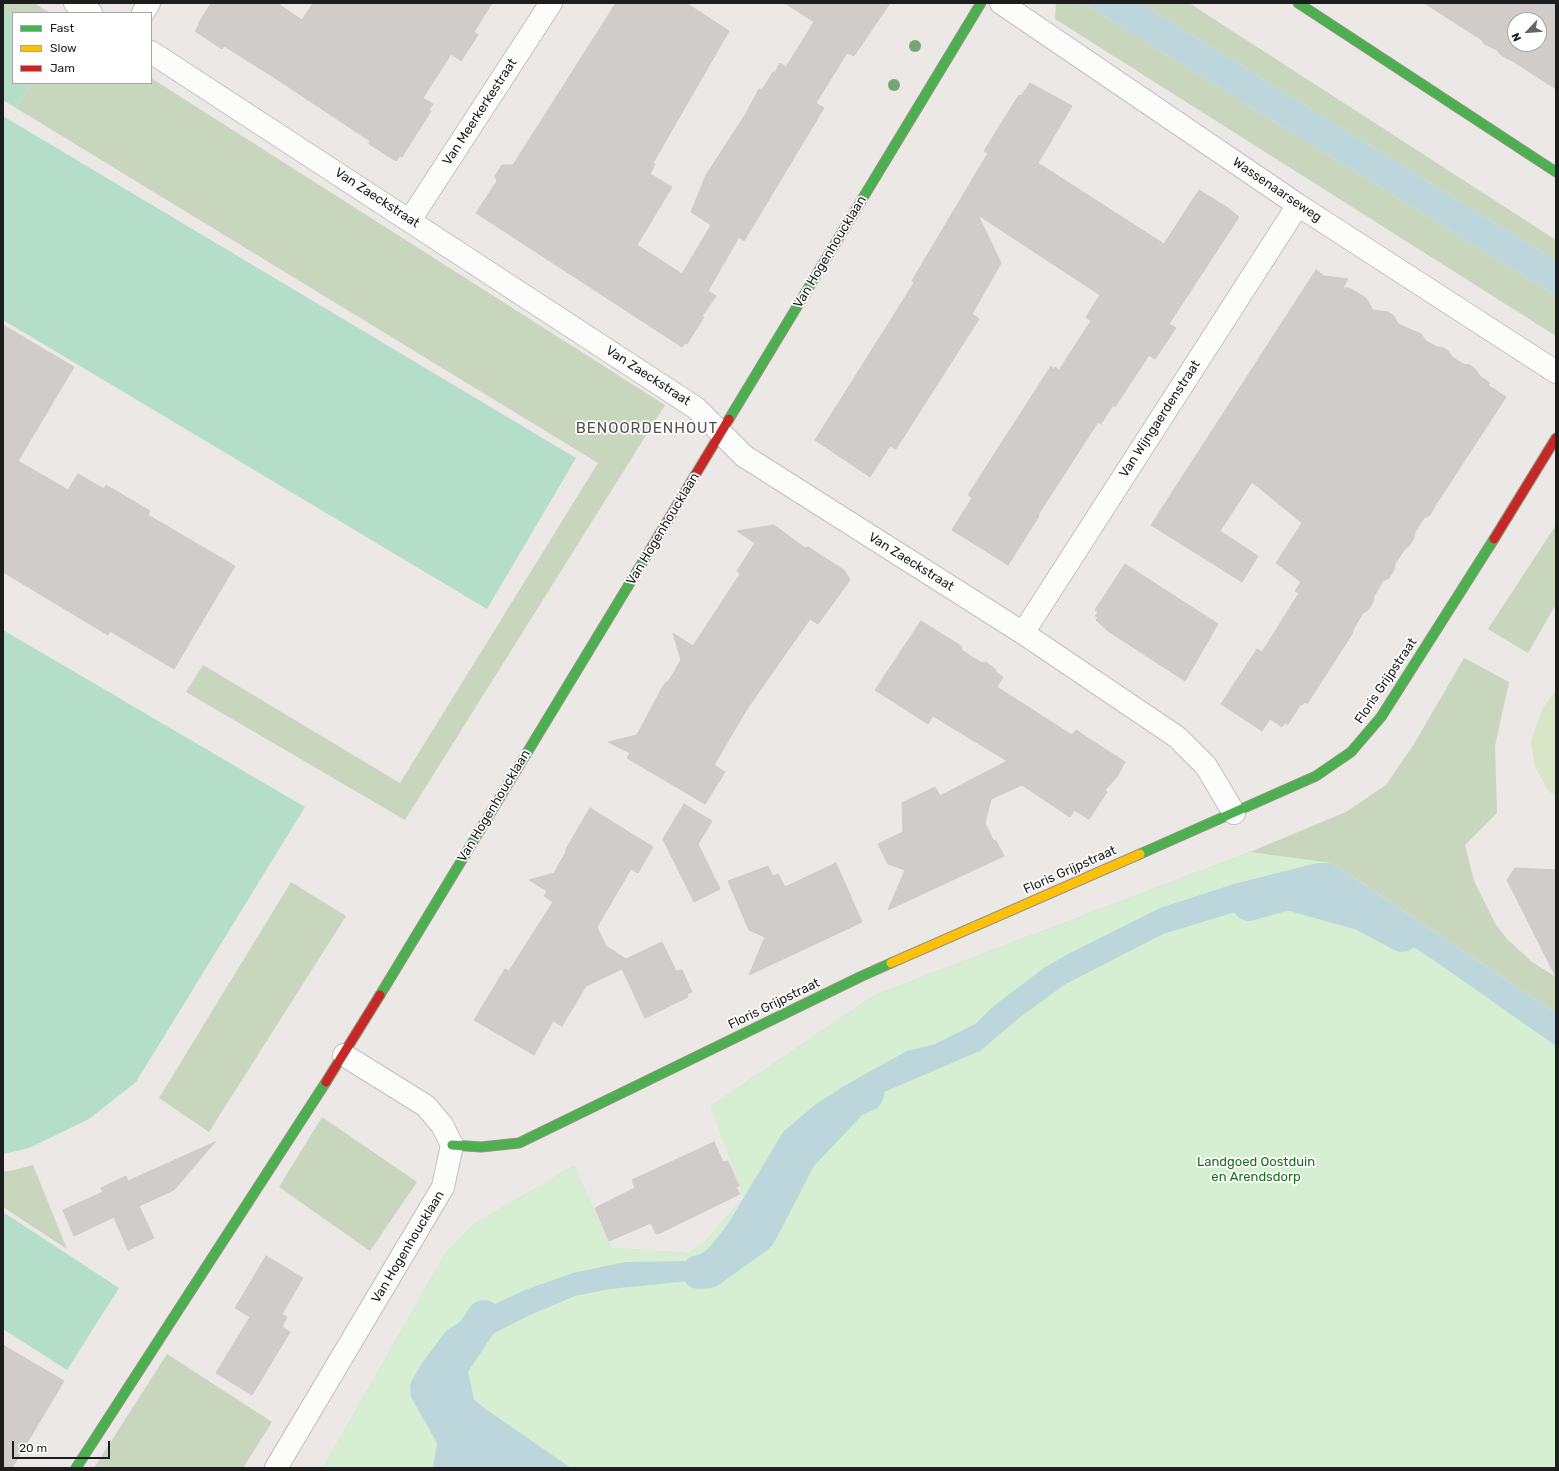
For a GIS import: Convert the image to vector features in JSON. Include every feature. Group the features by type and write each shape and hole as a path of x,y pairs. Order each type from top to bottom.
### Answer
{"street":[{"path":"75,3 89,12"},
{"path":"144,12 149,3"},
{"name":"Van Meerkerkestraat","path":"410,220 550,3"},
{"name":"Van Hogenhoucklaan","path":"76,1468 344,1055 981,3"},
{"name":"Wassenaarseweg","path":"1001,3 1298,206 1556,372"},
{"path":"1298,3 1556,172"},
{"name":"Van Zaeckstraat","path":"152,53 696,408 744,456 1023,633 1176,737 1206,766 1234,813"},
{"name":"Van Wijngaerdenstraat","path":"1023,633 1298,206"},
{"name":"Floris Grijpstraat","path":"452,1145 481,1147 519,1143 862,976 1316,776 1351,752 1381,717 1522,495 1556,438"},
{"path":"344,1055 426,1106 442,1125 452,1145"},
{"name":"Van Hogenhoucklaan","path":"276,1468 444,1187 452,1145"}],"green space":[{"path":"3,3 34,3 48,12 12,12 12,15 3,10"},
{"path":"1056,3 1083,3 1556,296 1556,336 1055,19"},
{"path":"1141,3 1189,3 1556,240 1556,261"},
{"path":"3,10 12,15 12,84 30,84 16,108 3,100"},
{"path":"152,79 665,405 405,820 186,692 203,665 400,783 598,463 16,108 30,84 152,84"},
{"path":"3,116 576,458 487,609 3,320"},
{"path":"1556,525 1556,604 1528,653 1488,629"},
{"path":"3,630 305,807 136,1082 89,1119 29,1148 3,1154"},
{"path":"1464,658 1509,682 1495,746 1497,813 1465,845 1474,881 1496,925 1508,940 1532,962 1556,977 1556,1013 1332,863 754,1182 744,1197 711,1106 875,995 1250,852 1346,812 1386,785 1414,744"},
{"path":"1556,690 1556,797 1548,790 1535,767 1531,741 1542,709"},
{"name":"Landgoed Oostduin en Arendsdorp","path":"1250,852 1332,863 1556,1013 1556,1468 323,1468 445,1254 474,1224 574,1166 611,1248 688,1253 705,1242 744,1197 711,1106 875,995"},
{"path":"291,882 346,916 209,1132 159,1098"},
{"path":"322,1117 417,1182 370,1251 279,1187"},
{"path":"33,1165 67,1249 3,1207 3,1171 10,1171"},
{"path":"574,1166 611,1248 688,1253 705,1242 743,1199 708,1249 323,1468 445,1254 474,1224"},
{"path":"3,1212 119,1288 67,1370 3,1329"},
{"path":"167,1354 272,1422 243,1468 94,1468"}],"water":[{"path":"1083,3 1141,3 1556,261 1556,296"},
{"path":"1317,863 1332,863 1556,1013 1556,1046 1432,959 1344,901 1315,891 1295,894 1163,934 1064,985 1019,1018 980,1051 870,1098 824,1127 808,1144 744,1244 725,1265 698,1280 610,1289 575,1296 528,1316 467,1347 453,1361 451,1374 459,1388 487,1410 571,1468 433,1468 437,1443 411,1397 410,1384 422,1363 446,1331 469,1316 525,1290 573,1273 625,1262 689,1261 708,1249 728,1224 783,1132 816,1104 858,1078 907,1051 935,1044 975,1024 995,1005 1044,968 1070,953 1160,908 1234,884"}],"building":[{"path":"211,3 277,3 302,20 313,3 492,3 474,32 478,35 461,61 451,54 423,98 433,104 429,110 431,111 402,157 400,156 396,161 369,144 370,141 275,78 224,46 222,49 195,31"},
{"path":"616,3 686,3 729,31 653,163 655,164 650,174 672,187 637,245 682,274 711,225 691,212 706,175 745,115 759,89 762,90 773,72 775,73 780,63 786,67 814,22 785,3 890,3 854,56 847,53 816,103 824,108 744,241 739,237 708,291 716,296 702,316 704,317 687,344 685,343 682,347 476,213 497,181 495,176 502,165 513,165"},
{"path":"1424,3 1556,3 1556,89 1501,55 1497,50 1484,44 1482,40"},
{"path":"1030,83 1072,106 1038,163 1164,244 1199,190 1228,208 1239,217 1169,324 1176,328 1155,359 1149,355 1115,407 1113,405 1101,424 1098,422 1038,515 1039,516 1008,565 952,530 972,498 968,495 1051,366 1053,370 1055,367 1059,370 1091,321 1086,317 1100,295 978,215 1001,263 972,314 979,319 896,449 890,446 870,477 815,440 914,283 912,281 913,279 988,153 984,151 1019,95 1021,96"},
{"path":"1316,270 1324,276 1348,279 1343,288 1349,288 1366,298 1373,310 1388,312 1394,316 1398,324 1421,334 1426,341 1437,347 1442,347 1448,351 1452,357 1463,364 1470,365 1481,377 1490,383 1488,385 1506,397 1430,515 1424,518 1415,532 1414,538 1409,546 1404,550 1395,564 1394,570 1389,578 1383,581 1374,596 1373,602 1368,610 1363,613 1352,634 1307,704 1305,702 1302,705 1301,704 1288,724 1285,723 1282,727 1270,719 1262,731 1221,704 1257,649 1262,652 1299,593 1295,591 1301,582 1276,563 1302,523 1252,482 1220,531 1258,556 1242,582 1151,525"},
{"path":"3,325 74,367 18,461 68,490 78,474 104,489 106,485 150,511 148,515 235,566 174,669 110,631 108,635 3,572"},
{"path":"774,525 805,548 808,547 844,570 850,580 818,624 810,619 747,709 714,765 725,772 705,804 627,758 630,753 608,742 637,735 662,688 665,683 668,682 681,660 673,633 693,646 740,574 737,571 755,543 737,531"},
{"path":"1125,564 1218,624 1185,681 1108,631 1096,620 1098,617 1095,616 1098,612 1095,610"},
{"path":"921,621 961,646 962,650 972,657 982,663 986,662 995,669 996,672 1003,677 997,687 1072,735 1076,730 1125,762 1117,777 1105,790 1107,792 1089,819 1074,810 1070,817 1022,785 991,799 985,823 993,840 996,841 1004,856 888,910 905,870 888,864 878,844 903,832 902,803 935,787 940,796 1007,761 933,716 928,724 875,690"},
{"path":"684,804 712,821 698,844 720,889 694,902 663,839"},
{"path":"590,808 653,847 638,873 631,869 597,927 606,946 626,959 662,942 676,971 682,970 692,992 687,994 688,997 645,1018 622,969 586,986 562,1026 553,1021 534,1055 474,1020 505,969 509,971 553,902 544,896 547,891 529,880 554,873"},
{"path":"836,863 862,922 749,975 765,937 749,930 728,881 768,866 773,876 778,874 785,887"},
{"path":"1515,868 1556,870 1556,977 1507,880"},
{"path":"215,1142 174,1190 139,1206 154,1238 128,1250 114,1217 74,1236 63,1210 103,1192 101,1188 126,1176 128,1181"},
{"path":"714,1142 723,1162 728,1161 739,1186 736,1187 740,1194 660,1233 656,1234 651,1223 609,1241 595,1208 635,1188 632,1180"},
{"path":"266,1256 303,1278 282,1314 287,1317 282,1327 290,1332 252,1395 216,1373 250,1317 235,1308"},
{"path":"3,1345 64,1381 12,1468 3,1468"}],"waterway":[{"path":"1249,904 1288,893 1363,914 1402,935"},
{"path":"699,1272 709,1271 759,1235 800,1156 852,1101 867,1094"},
{"path":"478,1468 465,1439 450,1368 484,1317"}],"traffic: fast":[{"path":"729,419 981,3"},
{"path":"1298,3 1556,172"},
{"path":"1140,854 1316,776 1351,752 1381,717 1494,539"},
{"path":"380,995 653,545"},
{"path":"452,1145 481,1147 519,1143 891,963"},
{"path":"76,1468 326,1082"}],"traffic: slow":[{"path":"891,963 1140,854"}],"traffic: jam":[{"path":"653,545 729,419"},
{"path":"1494,539 1556,438"},
{"path":"326,1082 380,995"}],"district":[{"name":"BENOORDENHOUT","path":"647,429"}]}
